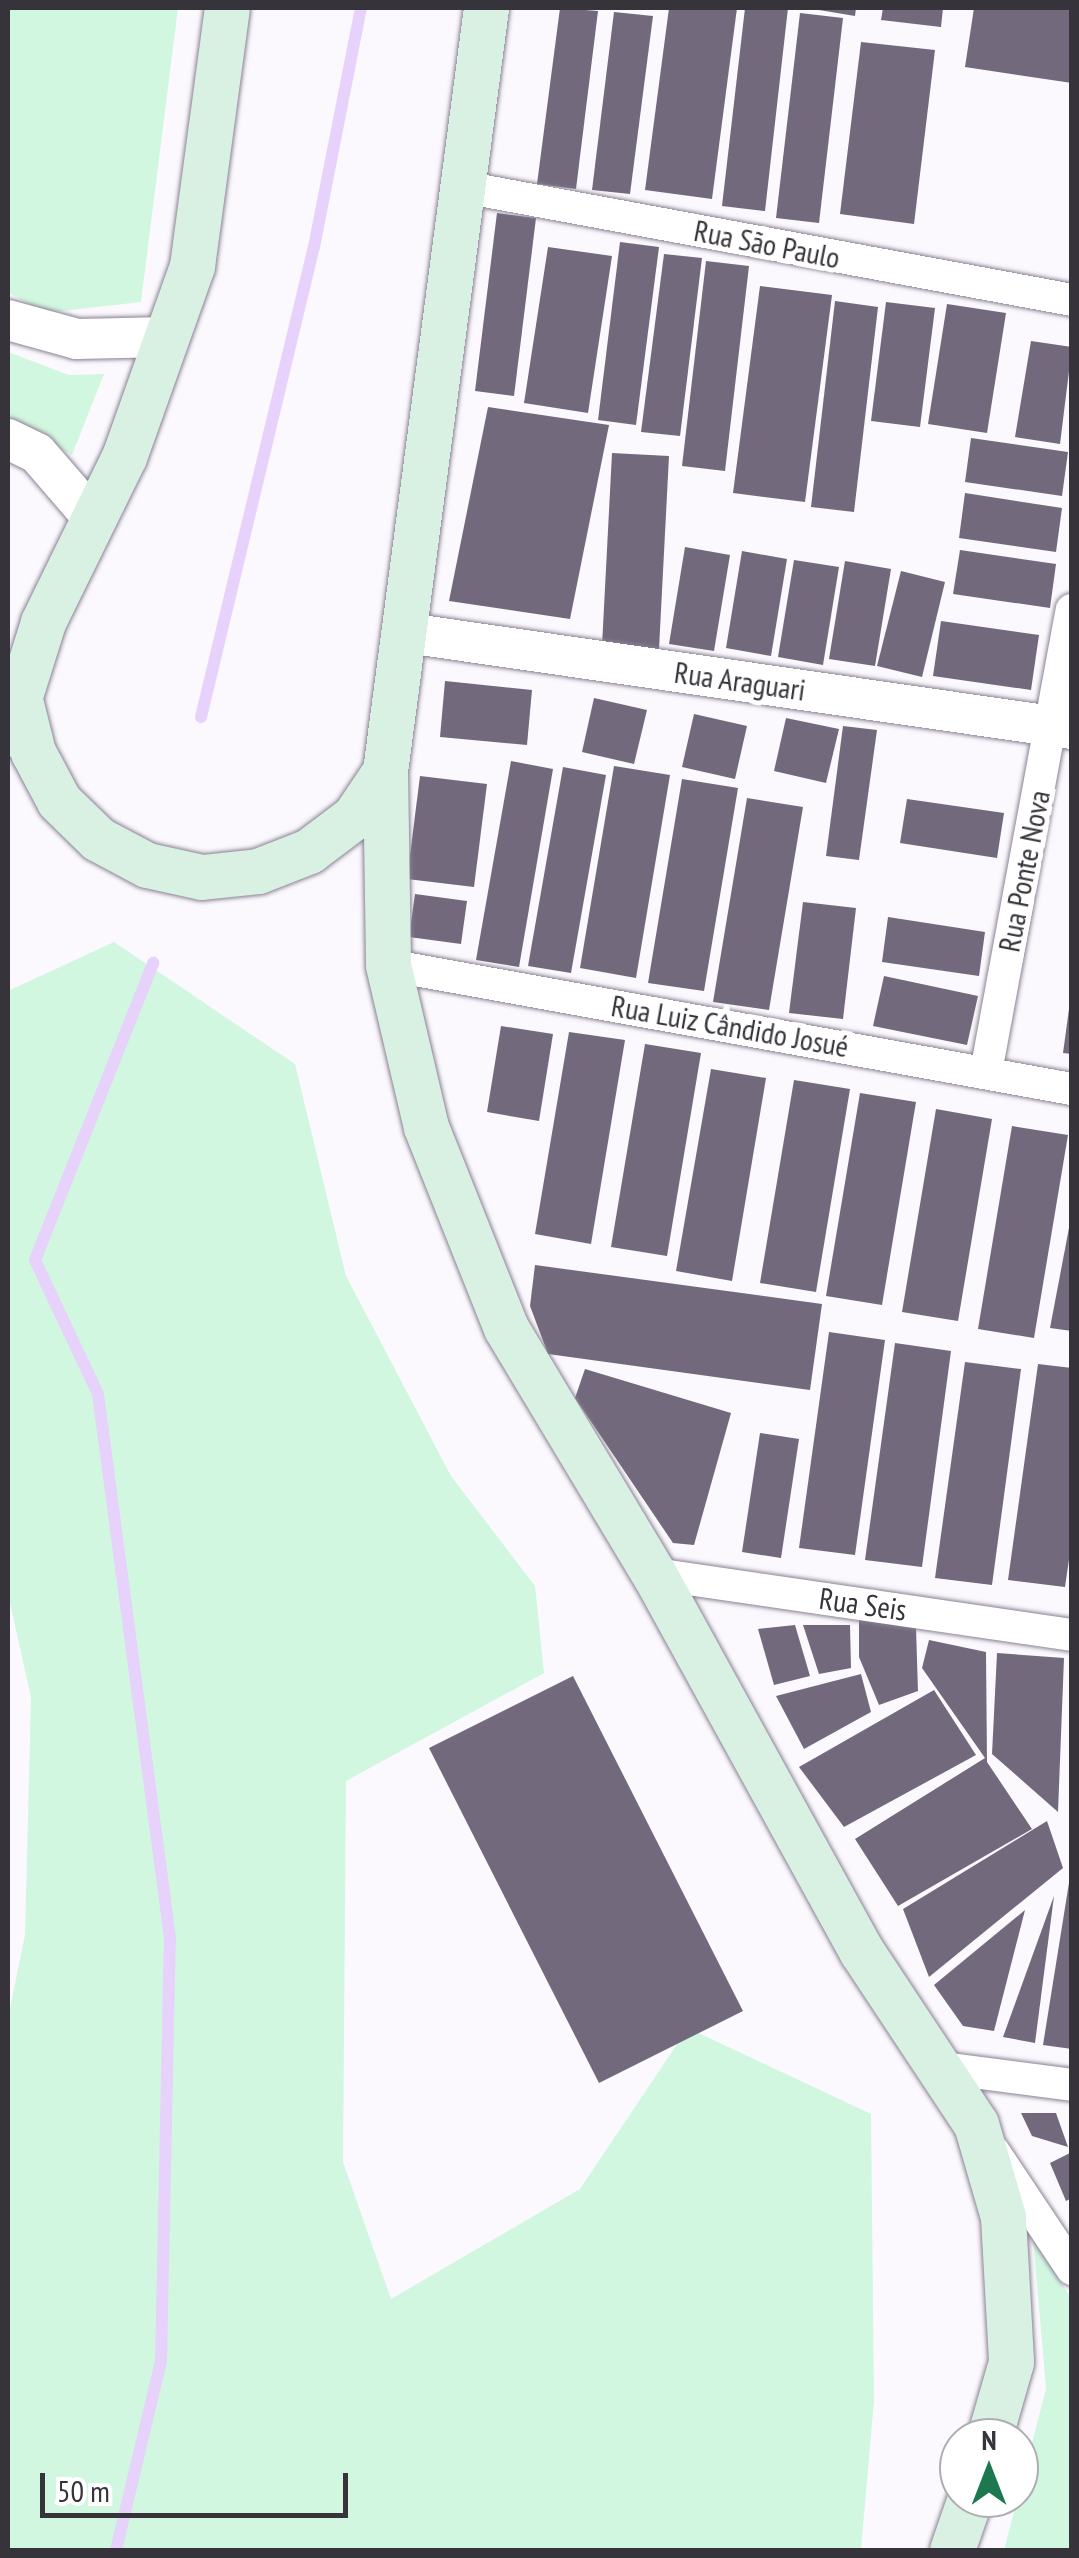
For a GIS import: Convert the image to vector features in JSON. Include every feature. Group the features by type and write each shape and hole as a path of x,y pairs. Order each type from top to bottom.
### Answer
{"main road":[{"path":"227,8 192,266 124,458 43,622 14,717 58,800 98,839 147,865 202,876 258,871 309,851 354,817 385,771"},
{"path":"486,8 408,633 385,771 388,965 426,1127 506,1328 654,1574 862,1952 934,2067 976,2124 1002,2217 1012,2362 996,2418"},
{"path":"952,2550 963,2518"}],"street":[{"name":"Rua São Paulo","path":"464,187 1072,300"},
{"path":"8,320 77,339 166,337"},
{"path":"8,440 38,453 94,518"},
{"name":"Rua Ponte Nova","path":"986,1072 1061,727 1072,610"},
{"name":"Rua Araguari","path":"408,633 1061,727"},
{"name":"Rua Luiz Cândido Josué","path":"388,965 1072,1089"},
{"name":"Rua Seis","path":"654,1574 1072,1635"},
{"path":"934,2067 1072,2086"},
{"path":"976,2124 1072,2270"}],"green space":[{"path":"8,8 178,8 141,302 44,313 8,292"},
{"path":"8,352 69,375 104,374 72,455 8,419"},
{"path":"114,942 295,1064 346,1276 451,1476 535,1586 544,1673 346,1781 343,2162 391,2299 580,2189 688,2028 871,2114 874,2401 861,2550 8,2550 8,2018 25,1935 31,1697 8,1594 8,991"},
{"path":"1033,2238 1071,2298 1071,2550 1004,2550 1012,2518 1039,2518 1038,2418 1046,2389"}],"building":[{"path":"560,8 598,11 576,189 537,184"},
{"path":"669,8 737,8 712,199 645,190"},
{"path":"745,8 788,8 765,211 722,206"},
{"path":"807,8 856,8 855,16"},
{"path":"883,8 943,8 941,27 881,20"},
{"path":"974,8 1072,8 1072,83 965,67"},
{"path":"614,12 653,16 630,194 592,190"},
{"path":"800,13 843,18 819,223 776,218"},
{"path":"861,42 935,50 914,224 840,214"},
{"path":"497,213 536,218 514,396 475,391"},
{"path":"620,242 659,247 636,425 598,420"},
{"path":"548,247 612,256 588,413 524,403"},
{"path":"664,254 702,258 680,436 641,432"},
{"path":"706,261 749,266 725,471 682,466"},
{"path":"760,286 832,295 805,502 733,493"},
{"path":"835,301 878,307 854,512 811,507"},
{"path":"886,302 935,308 920,427 871,421"},
{"path":"947,304 1006,313 987,433 928,424"},
{"path":"1031,341 1072,347 1060,444 1015,437"},
{"path":"488,407 609,425 570,619 449,601"},
{"path":"971,438 1068,452 1062,496 965,482"},
{"path":"612,453 669,456 659,649 602,646"},
{"path":"965,493 1062,508 1056,552 959,538"},
{"path":"685,547 730,555 714,651 669,644"},
{"path":"960,550 1056,564 1050,608 953,594"},
{"path":"742,551 787,559 771,656 726,648"},
{"path":"794,560 839,567 823,665 778,657"},
{"path":"845,561 891,569 875,666 829,659"},
{"path":"901,571 945,582 922,677 877,666"},
{"path":"941,621 1039,635 1031,690 933,676"},
{"path":"445,681 532,690 527,745 440,737"},
{"path":"594,698 647,710 634,764 582,752"},
{"path":"694,714 747,726 735,779 682,767"},
{"path":"786,718 839,729 826,783 774,771"},
{"path":"843,726 877,730 859,860 826,856"},
{"path":"511,761 553,769 519,967 476,960"},
{"path":"614,766 670,775 636,978 580,968"},
{"path":"563,767 606,775 571,973 528,966"},
{"path":"420,776 487,784 474,887 407,879"},
{"path":"682,779 738,788 704,991 648,983"},
{"path":"747,798 803,807 769,1010 713,1002"},
{"path":"907,799 1004,813 997,858 900,843"},
{"path":"415,894 467,901 461,944 409,937"},
{"path":"803,902 856,908 843,1019 789,1013"},
{"path":"888,917 985,932 979,976 882,962"},
{"path":"884,976 978,996 967,1045 873,1026"},
{"path":"1072,1009 1072,1054 1063,1053"},
{"path":"501,1026 553,1034 539,1121 487,1112"},
{"path":"569,1032 625,1040 591,1244 535,1234"},
{"path":"645,1044 701,1053 667,1256 611,1247"},
{"path":"711,1069 766,1078 732,1281 676,1271"},
{"path":"794,1080 850,1089 816,1292 760,1283"},
{"path":"860,1093 916,1102 882,1305 826,1296"},
{"path":"936,1109 992,1119 958,1321 902,1312"},
{"path":"1012,1126 1068,1135 1034,1338 978,1329"},
{"path":"1072,1212 1072,1331 1050,1328"},
{"path":"535,1265 822,1304 810,1390 548,1354 530,1306"},
{"path":"829,1332 885,1340 855,1555 799,1548"},
{"path":"895,1343 951,1351 922,1567 865,1560"},
{"path":"965,1362 1021,1369 992,1585 935,1578"},
{"path":"1038,1364 1072,1368 1072,1539 1065,1587 1008,1580"},
{"path":"585,1369 731,1413 694,1545 673,1543 575,1398"},
{"path":"760,1433 799,1439 781,1558 742,1552"},
{"path":"859,1616 916,1628 918,1691 879,1705 859,1657"},
{"path":"795,1625 810,1676 774,1685 758,1629"},
{"path":"803,1625 850,1625 851,1668 819,1674"},
{"path":"929,1640 986,1652 987,1762 1032,1829 898,1906 855,1839 985,1758 922,1668"},
{"path":"997,1653 1064,1658 1058,1812 992,1754"},
{"path":"861,1674 871,1712 804,1749 776,1696"},
{"path":"573,1676 743,2011 599,2083 429,1748"},
{"path":"934,1690 976,1755 844,1827 799,1767"},
{"path":"1047,1821 1063,1868 929,1977 903,1909"},
{"path":"1072,1864 1072,2049 1043,2045"},
{"path":"1054,1896 1035,2043 1003,2037"},
{"path":"1025,1910 994,2031 963,2026 934,1985"},
{"path":"1021,2113 1056,2113 1068,2147 1032,2136"},
{"path":"1072,2152 1072,2198 1066,2201 1050,2163"}],"waterway":[{"path":"201,717 314,247 361,8"},
{"path":"116,2550 161,2361 170,1938 98,1394 35,1260 153,963"}]}
